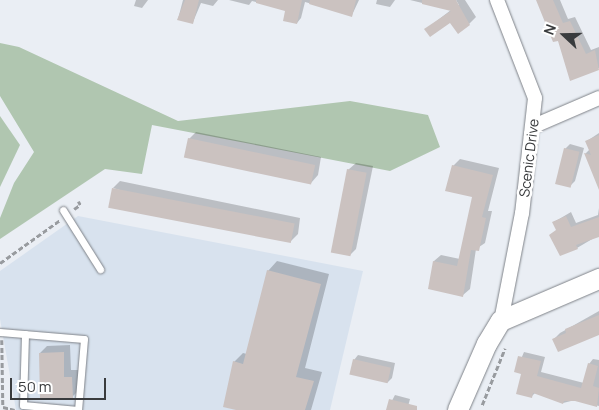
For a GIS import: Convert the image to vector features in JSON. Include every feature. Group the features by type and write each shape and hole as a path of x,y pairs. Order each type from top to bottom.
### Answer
{"street":[{"name":"Scenic Drive","path":"497,0 535,98 534,126 522,213 500,321"},
{"path":"534,126 599,98"},
{"path":"458,410 487,344 500,321 599,279"}],"lane":[{"path":"65,212 100,269"},
{"path":"0,332 25,334 84,339 78,410 23,405 25,334"}],"path":[{"path":"0,263 65,212 80,205 78,201"},
{"path":"0,332 4,356 3,407 16,410"},
{"path":"482,405 508,340"}],"shaded area":[{"path":"78,216 363,271 330,410 16,410 0,319 0,271"}],"green space":[{"path":"0,43 19,47 178,121 350,101 428,115 440,147 390,171 152,125 142,174 105,169 0,239 0,218 14,183 34,152 0,96"},
{"path":"0,116 20,145 0,187"}],"building":[{"path":"185,0 199,0 193,24 177,20"},
{"path":"256,0 302,0 297,24 283,21 285,11 256,3"},
{"path":"310,0 356,0 352,17 309,4"},
{"path":"422,0 456,0 470,25 458,34 450,23 430,37 424,29 451,11 422,4"},
{"path":"536,0 553,0 563,23 570,21 586,54 595,50 599,70 570,81 558,41 553,42"},
{"path":"599,135 599,190 584,153 591,155 585,141"},
{"path":"188,138 315,165 311,185 184,158"},
{"path":"564,148 580,152 571,188 555,184"},
{"path":"452,165 493,175 482,217 486,218 479,251 471,250 463,297 428,289 433,261 457,266 472,197 445,191"},
{"path":"347,169 367,173 350,256 331,252"},
{"path":"112,188 295,223 291,243 108,208"},
{"path":"566,216 571,227 599,217 599,237 576,245 578,249 560,256 549,235 556,230 552,222"},
{"path":"267,270 321,284 296,377 314,381 305,410 236,410 223,407 233,361 243,364"},
{"path":"599,315 599,335 558,352 552,339 566,333 565,329"},
{"path":"64,352 64,377 72,377 73,398 40,399 39,353"},
{"path":"518,356 541,361 537,376 581,388 588,363 598,366 593,386 599,388 597,407 575,401 564,401 563,404 533,393 532,398 516,394 521,374 514,372"},
{"path":"353,359 391,368 387,383 349,375"},
{"path":"389,399 417,406 417,410 386,410"}]}
